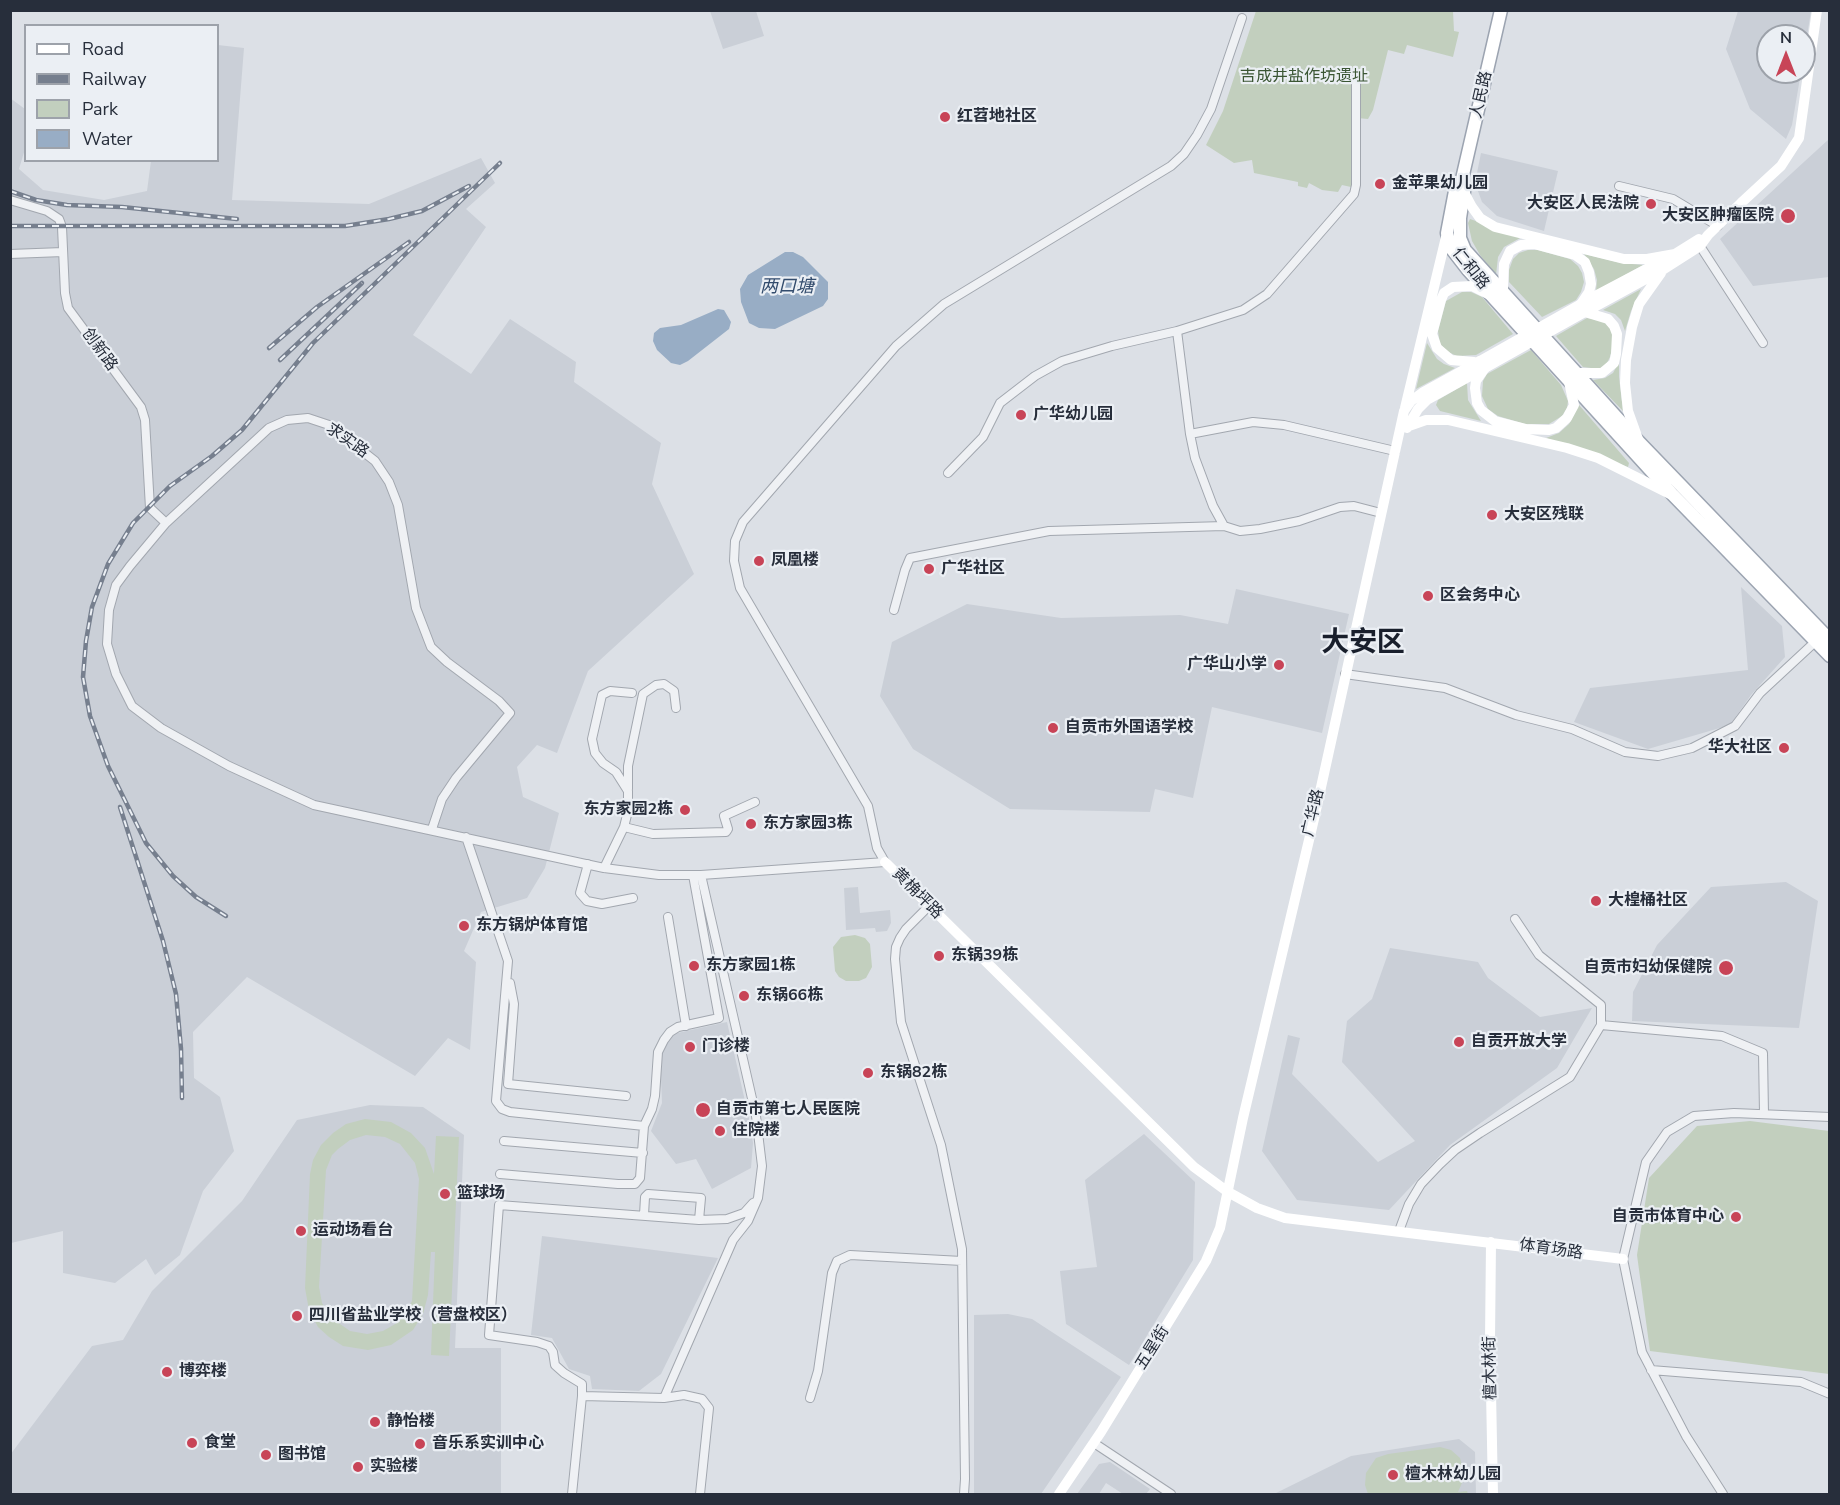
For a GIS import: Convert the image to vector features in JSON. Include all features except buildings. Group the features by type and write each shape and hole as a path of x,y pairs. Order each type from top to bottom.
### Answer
{"main road":[{"name":"人民路","path":"1463,185 1501,10"},
{"path":"1583,308 1664,269 1700,246 1708,235 1781,166 1799,138 1817,10"},
{"name":"仁和路","path":"1463,185 1455,191 1446,233 1457,258 1498,293"},
{"name":"仁和路","path":"1463,185 1460,238 1465,250 1498,293 1574,377 1673,495 1830,656"},
{"path":"1463,185 1472,207 1480,218 1495,227 1624,259 1647,259 1675,254"},
{"name":"广华路","path":"1228,1192 1446,233"},
{"path":"1400,435 1427,400 1482,365 1708,235"},
{"path":"1482,365 1450,360 1437,348 1432,334 1444,293 1453,287 1472,286 1498,293 1504,264 1510,251 1521,245 1534,244 1575,255 1585,262 1590,272 1591,284 1583,308"},
{"path":"1639,442 1628,411 1625,383 1626,360 1639,303 1664,269"},
{"path":"1482,365 1475,388 1477,403 1481,410 1495,421 1526,429 1556,428 1567,418 1574,405 1574,377 1602,373 1614,363 1617,334 1614,326 1608,319 1583,308"},
{"path":"1404,411 1422,393 1482,365"},
{"name":"仁和路","path":"1574,377 1830,640"},
{"path":"1409,426 1426,420 1448,420 1567,448 1598,458 1673,495"},
{"name":"黄桷坪路","path":"885,862 1194,1167 1228,1192"},
{"name":"体育场路","path":"1228,1192 1257,1208 1285,1218 1623,1259"},
{"name":"五星街","path":"1059,1494 1094,1443 1206,1261 1220,1228 1228,1192"},
{"name":"檀木林街","path":"1491,1242 1493,1494"}],"street":[{"path":"885,862 877,848 868,806 740,588 734,561 735,541 743,522 897,346 944,304 1171,166 1184,154 1211,109 1242,18"},
{"path":"948,473 983,437 1000,403 1035,376 1062,362 1112,346 1177,332 1243,310 1267,294 1354,194 1356,185 1356,78"},
{"path":"1619,186 1673,199 1718,226"},
{"name":"创新路","path":"10,200 47,211 58,219 62,227 64,293 68,308 141,407 145,420 150,508 166,523"},
{"path":"1700,246 1762,343"},
{"path":"10,254 63,252"},
{"path":"1177,332 1195,458 1213,506 1224,526"},
{"name":"求实路","path":"308,418 328,425 375,461 389,482 398,505 416,608 431,647 499,701 510,713 456,778 442,799 432,829 314,805 230,766 161,728 132,706 116,674 107,644 109,610 116,585 166,523 269,428 287,420 308,418"},
{"path":"1190,434 1252,422 1284,424 1395,451"},
{"path":"894,610 910,558 1049,531 1224,526 1240,531 1299,521 1340,507 1354,506 1381,513"},
{"path":"1345,674 1445,688 1516,715 1572,729 1625,752 1658,756 1692,748 1735,726 1760,693 1815,642"},
{"path":"604,868 624,827 628,811 628,766 643,694 656,685 664,684 674,691 676,708"},
{"path":"628,791 616,772 603,763 596,753 592,739 602,695 610,691 632,693"},
{"path":"624,827 653,834 726,832 728,830 724,816 755,802"},
{"name":"黄桷坪路","path":"432,829 604,868 659,875 697,875 885,862"},
{"path":"466,837 508,962 496,1101 502,1109 510,1112 644,1126"},
{"path":"588,864 580,893 587,901 602,904 633,897"},
{"path":"500,1174 634,1184 640,1178 644,1126 655,1096 658,1052 670,1032 719,1018 697,875"},
{"path":"664,1398 733,1240 748,1221 758,1198 762,1166 756,1116 697,875"},
{"path":"929,906 906,929 896,947 898,1002 906,1040 941,1145 962,1261 966,1479 964,1494"},
{"path":"668,917 686,1026"},
{"path":"1399,1231 1409,1204 1421,1185 1440,1164 1455,1150 1480,1133 1569,1077 1601,1025 1601,1005 1539,956 1515,919"},
{"path":"508,975 514,1004 508,1084 626,1096"},
{"path":"1601,1025 1722,1036 1763,1053 1764,1114"},
{"path":"1723,1494 1686,1436 1642,1352 1623,1259 1647,1162 1667,1132 1694,1116 1734,1113 1830,1117"},
{"path":"504,1141 643,1154"},
{"path":"644,1215 645,1197 648,1194 700,1198 699,1220"},
{"path":"572,1494 582,1384 555,1365 553,1352 549,1346 489,1335 499,1205 699,1220 727,1219 744,1213 758,1198"},
{"path":"810,1398 818,1371 832,1273 837,1261 850,1255 962,1261"},
{"path":"1651,1370 1801,1382 1830,1395"},
{"path":"582,1396 664,1398 684,1395 702,1399 709,1408 700,1494"},
{"path":"1094,1443 1171,1494"}],"shaded area":[{"path":"710,11 756,11 764,36 723,49"},
{"path":"1738,11 1811,11 1809,24 1756,24 1756,84 1799,84 1792,125 1786,139 1750,109 1726,49"},
{"path":"219,45 244,48 232,200 369,204 481,158 495,183 466,209 486,227 413,335 471,374 510,319 576,362 574,382 661,443 652,484 694,574 588,671 557,753 537,745 517,767 523,797 559,813 545,868 527,898 481,912 464,951 476,962 470,1050 448,1038 415,1076 247,977 193,1032 194,1078 220,1097 234,1151 203,1191 180,1255 155,1275 146,1259 115,1283 63,1273 63,1231 11,1243 10,98 24,108 24,152 19,169 43,190 104,200 147,191 151,162 219,162"},
{"name":"大安区肿瘤医院","path":"1829,139 1829,277 1753,286 1720,239"},
{"path":"1481,153 1558,171 1544,231 1497,216 1482,202 1475,183"},
{"path":"1741,587 1782,626 1785,657 1751,695 1730,725 1648,749 1574,722 1590,688 1748,670"},
{"name":"自贡市外国语学校","path":"1236,589 1349,614 1322,733 1212,707 1193,798 1155,789 1150,812 1010,809 913,749 880,696 892,642 967,604 1061,618 1180,615 1228,624"},
{"name":"自贡市妇幼保健院","path":"1786,882 1818,901 1799,1028 1632,1021 1633,992 1657,945 1711,887"},
{"path":"858,887 860,913 890,910 891,923 887,931 876,932 875,928 846,930 844,888"},
{"name":"自贡开放大学","path":"1390,948 1478,962 1488,978 1540,1017 1592,1008 1557,1068 1450,1145 1389,1210 1297,1200 1262,1151 1288,1035 1300,1038 1292,1074 1378,1162 1415,1141 1342,1062 1347,1021 1372,999"},
{"name":"自贡市第七人民医院","path":"727,1022 750,1123 753,1143 751,1168 712,1189 696,1159 676,1164 651,1131 662,1103 660,1056 673,1034"},
{"name":"四川省盐业学校（营盘校区）","path":"370,1105 423,1107 464,1135 455,1348 501,1348 501,1494 11,1494 10,1455 92,1346 123,1340 152,1291 242,1201 297,1120"},
{"path":"1144,1134 1195,1182 1193,1260 1129,1365 1066,1324 1060,1271 1097,1267 1085,1180"},
{"path":"542,1236 718,1258 661,1374 639,1391 592,1389 590,1376 569,1369 552,1338 531,1335"},
{"path":"1008,1314 1032,1319 1121,1377 1041,1494 974,1494 974,1315"},
{"name":"檀木林幼儿园","path":"1459,1439 1475,1452 1476,1494 1274,1494 1351,1456"},
{"path":"1110,1462 1150,1489 1146,1494 1123,1494 1106,1483 1099,1494 1077,1494 1099,1464"}],"green space":[{"name":"吉成井盐作坊遗址","path":"1256,11 1453,11 1454,31 1459,32 1453,57 1407,45 1404,54 1388,50 1373,110 1368,119 1357,118 1354,121 1351,187 1342,185 1338,192 1322,190 1309,183 1307,188 1298,186 1298,182 1254,173 1252,160 1234,163 1206,145 1223,111"},
{"path":"1470,219 1522,237 1504,247 1498,257 1496,275 1472,241 1468,223"},
{"path":"1538,250 1570,259 1578,266 1584,282 1576,300 1542,317 1509,282 1509,270 1513,259 1519,253"},
{"path":"1584,254 1621,263 1643,265 1596,291 1597,280 1594,269"},
{"path":"1641,289 1625,331 1621,320 1615,314 1603,310"},
{"path":"1462,292 1471,292 1482,297 1513,334 1476,355 1457,356 1448,352 1440,344 1438,331 1446,301"},
{"path":"1587,318 1604,321 1612,331 1613,344 1610,357 1606,365 1599,369 1583,367 1556,336"},
{"path":"1427,343 1437,359 1455,368 1416,389"},
{"path":"1531,350 1561,385 1568,401 1562,416 1549,424 1525,424 1498,416 1488,409 1482,396 1483,381 1487,374"},
{"path":"1619,362 1623,411 1593,380 1605,378 1613,373"},
{"path":"1467,383 1468,400 1481,421 1440,411 1436,405 1438,400"},
{"path":"1579,405 1629,463 1628,467 1546,438 1559,433 1569,424"},
{"path":"855,935 865,938 870,944 872,967 866,978 859,981 846,981 835,971 833,947 841,937"},
{"path":"365,1119 391,1122 411,1133 425,1148 434,1174 436,1136 459,1137 449,1356 431,1355 435,1252 431,1252 428,1295 423,1314 413,1330 391,1345 368,1350 343,1346 318,1327 309,1310 305,1288 310,1174 313,1160 321,1145 346,1124","holes":["366,1135 385,1137 400,1144 415,1163 419,1179 412,1301 397,1323 383,1331 367,1334 350,1331 330,1317 322,1303 319,1287 326,1170 332,1155 350,1140"]},
{"name":"自贡市体育中心","path":"1750,1121 1829,1131 1829,1374 1650,1351 1637,1255 1649,1178 1697,1126"},
{"path":"1440,1447 1451,1450 1460,1458 1465,1476 1458,1492 1467,1491 1468,1494 1368,1494 1365,1485 1366,1473 1376,1458 1388,1454"}],"water":[{"name":"两口塘","path":"785,252 793,252 803,257 828,282 828,299 823,306 775,329 759,328 749,323 741,302 740,289 748,275"},
{"path":"718,309 724,310 731,322 729,329 688,361 680,365 671,363 657,350 653,341 654,333 660,328 681,325"}],"railway":[{"path":"226,916 196,897 173,876 146,843 108,766 90,716 83,677 92,607 108,564 133,523 170,486 212,456 242,430 313,343 500,163"},
{"path":"10,226 345,226 422,211 469,186"},
{"path":"10,191 36,200 67,205 122,207 237,219"},
{"path":"269,348 317,307 409,242"},
{"path":"280,360 362,283"},
{"path":"120,807 163,941 176,994 181,1049 182,1098"}],"place":[{"name":"红苕地社区","path":"945,117"},
{"name":"金苹果幼儿园","path":"1380,184"},
{"name":"大安区人民法院","path":"1651,204"},
{"name":"大安区肿瘤医院","path":"1788,216"},
{"name":"广华幼儿园","path":"1021,415"},
{"name":"大安区残联","path":"1492,515"},
{"name":"凤凰楼","path":"759,561"},
{"name":"广华社区","path":"929,569"},
{"name":"区会务中心","path":"1428,596"},
{"name":"广华山小学","path":"1279,665"},
{"name":"自贡市外国语学校","path":"1053,728"},
{"name":"华大社区","path":"1784,748"},
{"name":"东方家园2栋","path":"685,810"},
{"name":"东方家园3栋","path":"751,824"},
{"name":"大楻桶社区","path":"1596,901"},
{"name":"东方锅炉体育馆","path":"464,926"},
{"name":"东锅39栋","path":"939,956"},
{"name":"东方家园1栋","path":"694,966"},
{"name":"自贡市妇幼保健院","path":"1726,968"},
{"name":"东锅66栋","path":"744,996"},
{"name":"自贡开放大学","path":"1459,1042"},
{"name":"门诊楼","path":"690,1047"},
{"name":"东锅82栋","path":"868,1073"},
{"name":"自贡市第七人民医院","path":"703,1110"},
{"name":"住院楼","path":"720,1131"},
{"name":"篮球场","path":"445,1194"},
{"name":"自贡市体育中心","path":"1736,1217"},
{"name":"运动场看台","path":"301,1231"},
{"name":"四川省盐业学校（营盘校区）","path":"297,1316"},
{"name":"博弈楼","path":"167,1372"},
{"name":"静怡楼","path":"375,1422"},
{"name":"食堂","path":"192,1443"},
{"name":"音乐系实训中心","path":"420,1444"},
{"name":"图书馆","path":"266,1455"},
{"name":"实验楼","path":"358,1467"},
{"name":"檀木林幼儿园","path":"1393,1475"}],"district":[{"name":"大安区","path":"1363,644"}]}
